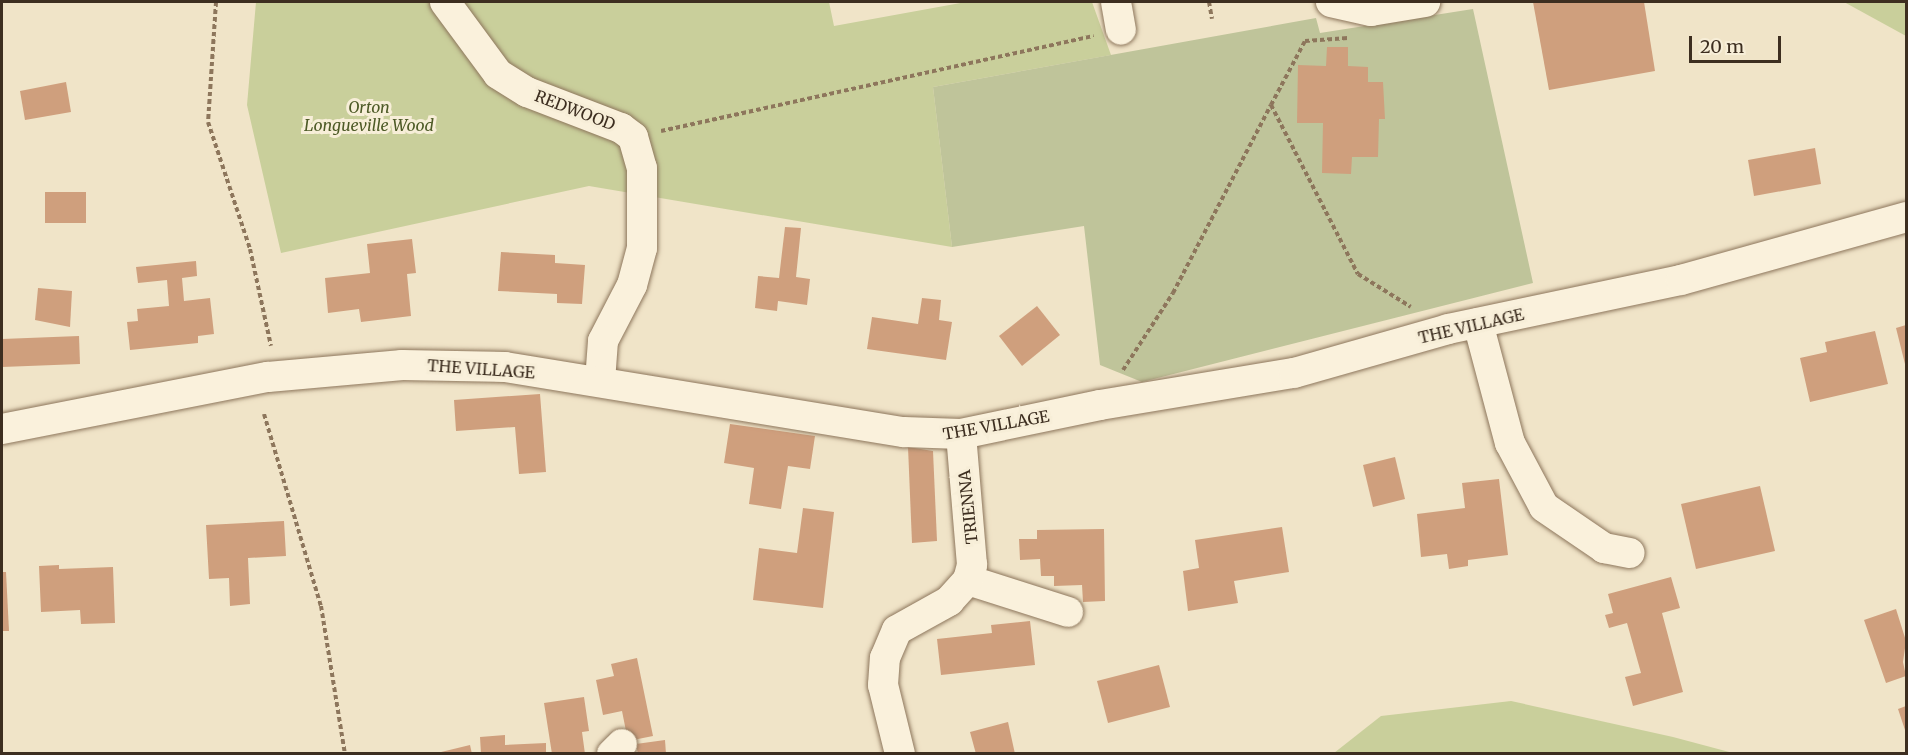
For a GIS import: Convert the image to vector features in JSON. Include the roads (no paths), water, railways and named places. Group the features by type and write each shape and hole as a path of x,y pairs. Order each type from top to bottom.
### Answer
{"street":[{"name":"REDWOOD","path":"445,2 498,74 527,92 621,128 633,137 642,168 642,248 632,285 603,341 600,381"},
{"path":"1331,2 1382,7 1425,2"},
{"name":"THE VILLAGE","path":"2,429 268,377 402,365 505,367 904,432 961,434 1100,405 1294,373 1448,329 1681,280 1906,217"},
{"path":"1478,323 1510,443 1544,507 1604,548 1630,553"},
{"name":"TRIENNA","path":"961,434 973,546 968,580"},
{"path":"900,753 883,685 885,658 897,630 949,601 968,580 1068,612"}],"park label":[{"name":"Orton Longueville Wood","path":"369,116"}]}
